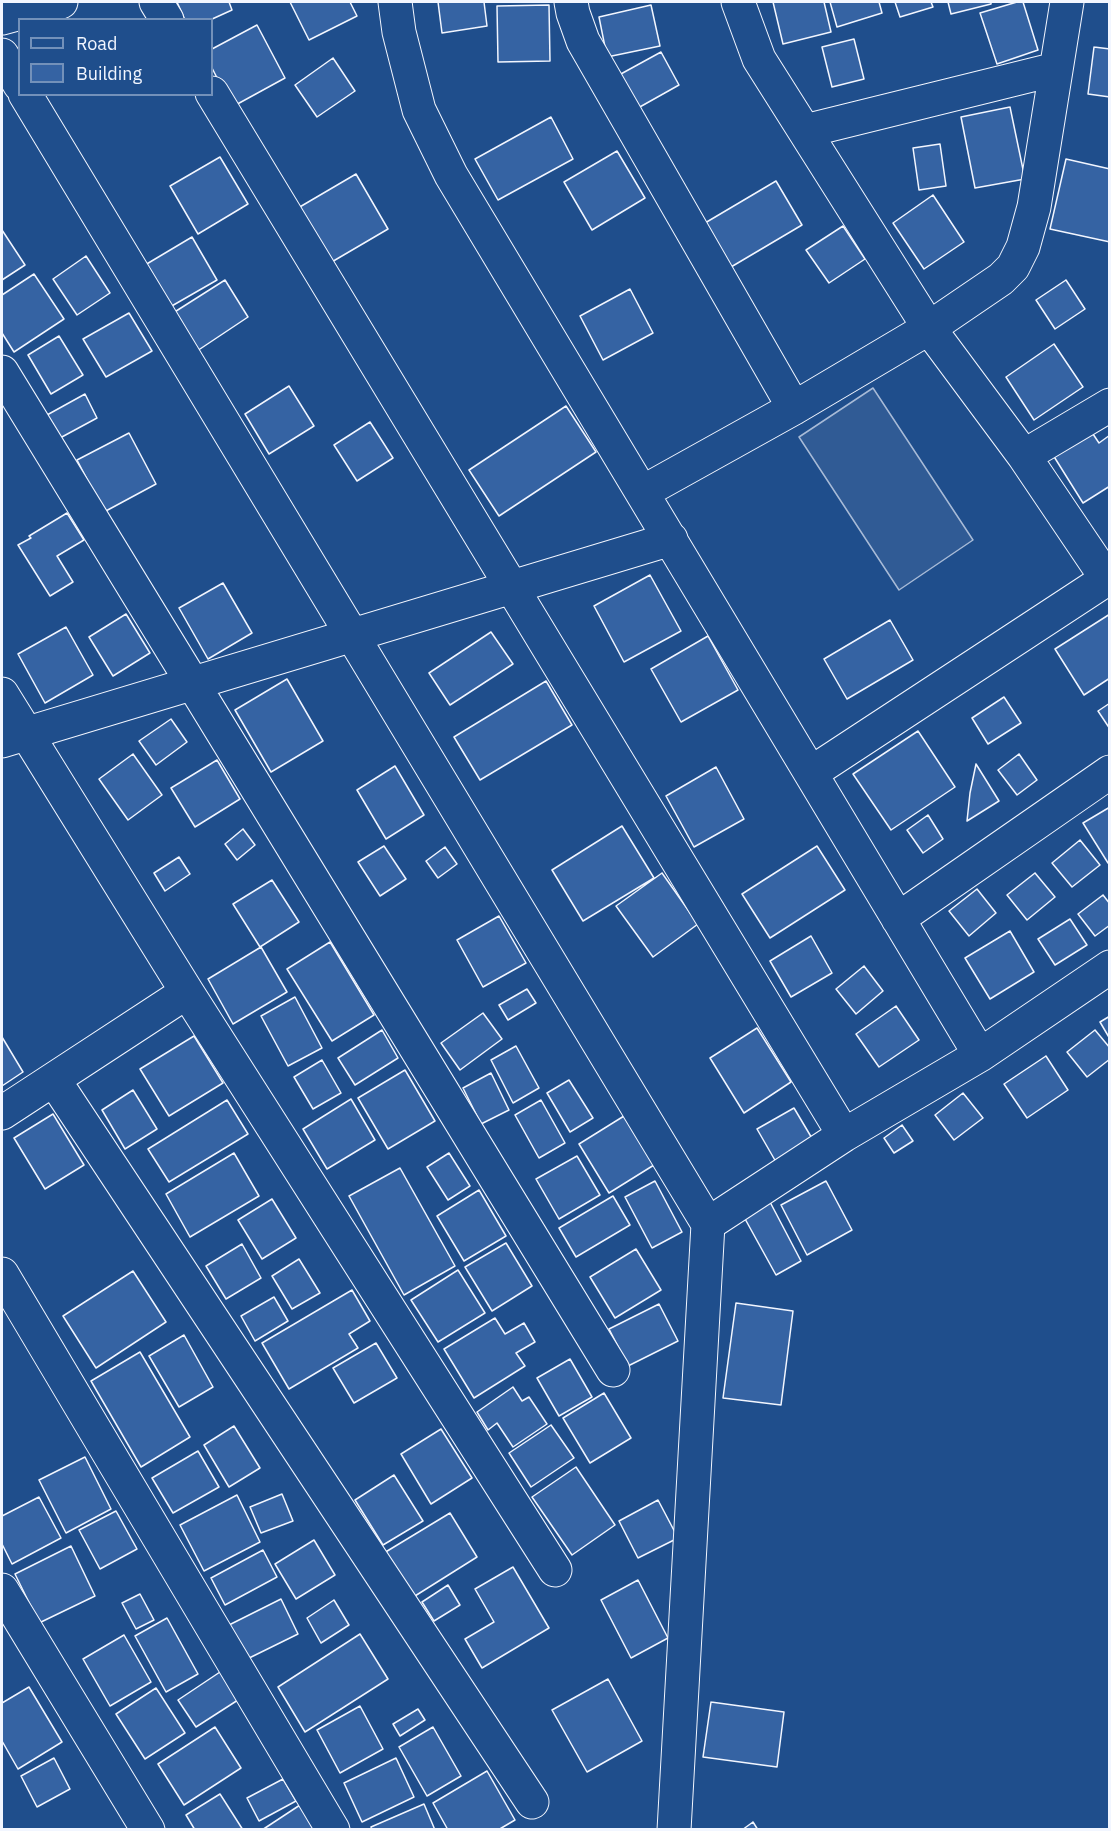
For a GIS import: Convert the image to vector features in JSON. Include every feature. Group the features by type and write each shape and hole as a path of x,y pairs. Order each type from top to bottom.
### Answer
{"street":[{"path":"2,18 61,2"},
{"path":"156,2 166,18"},
{"path":"395,2 399,32 419,110 445,164 980,1055"},
{"path":"572,2 573,13 583,41 794,408"},
{"path":"738,2 759,59 929,328 1024,456 1108,578 811,773"},
{"path":"643,492 794,408 929,328 1001,279 1012,267 1023,248 1034,207 1067,2"},
{"path":"2,55 18,82"},
{"path":"805,131 1056,69"},
{"path":"213,95 844,1135"},
{"path":"26,96 708,1224 670,1827"},
{"path":"2,372 613,1370"},
{"path":"1024,456 1110,405"},
{"path":"14,737 670,539"},
{"path":"2,694 14,737 187,992 555,1570"},
{"path":"898,919 1110,772"},
{"path":"708,1224 844,1135 980,1055 1110,967"},
{"path":"2,1113 187,992"},
{"path":"54,1080 532,1802"},
{"path":"2,1274 333,1830"},
{"path":"2,1590 148,1830"}],"shaded area":[{"path":"873,388 973,540 899,590 799,437"}],"building":[{"path":"177,2 229,2 232,10 213,19 184,18"},
{"path":"290,2 350,2 357,16 309,40"},
{"path":"438,2 484,2 487,26 442,33"},
{"path":"773,2 824,2 831,32 783,44"},
{"path":"830,2 879,2 882,13 837,27"},
{"path":"895,2 931,2 933,7 900,17"},
{"path":"948,2 991,2 991,4 951,14"},
{"path":"1023,2 1038,50 997,64 980,13"},
{"path":"549,5 550,61 498,62 497,6"},
{"path":"651,5 660,46 607,57 599,17"},
{"path":"257,25 285,78 232,107 213,70 213,48"},
{"path":"854,39 864,79 832,87 822,47"},
{"path":"1094,47 1110,49 1110,97 1088,94"},
{"path":"661,52 679,85 638,108 619,75"},
{"path":"333,58 355,91 317,117 295,85"},
{"path":"1010,107 1025,179 975,188 961,117"},
{"path":"551,117 573,159 498,200 475,159"},
{"path":"940,144 946,186 919,190 913,148"},
{"path":"617,151 645,198 592,230 564,182"},
{"path":"220,157 248,204 198,234 170,186"},
{"path":"1066,159 1110,169 1110,242 1050,229"},
{"path":"356,174 388,229 330,263 298,208"},
{"path":"776,181 802,225 731,267 705,223"},
{"path":"933,195 964,242 924,269 893,223"},
{"path":"843,226 865,259 829,283 806,250"},
{"path":"2,230 25,265 2,280"},
{"path":"192,237 217,280 170,307 145,265"},
{"path":"86,256 110,293 77,315 53,279"},
{"path":"34,274 64,319 14,352 2,333 2,295"},
{"path":"225,280 248,317 197,351 173,313"},
{"path":"1066,280 1085,309 1055,329 1036,300"},
{"path":"630,289 653,333 603,360 580,316"},
{"path":"129,313 152,351 106,377 83,339"},
{"path":"59,336 83,375 51,394 28,355"},
{"path":"1054,344 1083,387 1034,420 1006,377"},
{"path":"289,386 314,426 269,454 245,414"},
{"path":"85,394 97,418 60,438 47,415"},
{"path":"566,406 596,452 499,516 469,470"},
{"path":"370,422 393,458 357,481 334,445"},
{"path":"1091,431 1099,443 1110,435 1110,486 1083,503 1053,455"},
{"path":"129,433 156,484 104,512 77,460"},
{"path":"67,513 84,540 57,556 73,582 50,596 18,545"},
{"path":"650,575 681,631 624,662 594,606"},
{"path":"223,583 252,633 208,659 179,608"},
{"path":"126,614 150,653 113,676 89,637"},
{"path":"1110,614 1110,678 1084,695 1055,649"},
{"path":"890,620 913,660 847,699 824,659"},
{"path":"66,627 93,675 45,703 18,654"},
{"path":"491,632 513,664 450,705 429,673"},
{"path":"708,636 738,690 681,722 651,669"},
{"path":"287,679 323,741 271,772 235,710"},
{"path":"546,681 572,725 480,780 454,737"},
{"path":"1004,697 1021,723 988,744 972,718"},
{"path":"1110,703 1110,729 1098,711"},
{"path":"171,719 187,742 156,765 139,741"},
{"path":"918,731 955,787 891,830 853,774"},
{"path":"133,754 162,795 128,820 99,779"},
{"path":"1019,754 1037,780 1017,795 998,770"},
{"path":"217,760 240,799 195,827 171,788"},
{"path":"976,764 999,801 967,821 970,793"},
{"path":"395,766 424,815 386,839 357,790"},
{"path":"716,767 744,819 694,847 666,796"},
{"path":"1110,807 1110,862 1108,863 1083,823"},
{"path":"928,815 943,839 923,853 907,830"},
{"path":"622,826 654,878 583,921 552,870"},
{"path":"243,829 255,845 237,860 225,844"},
{"path":"1080,840 1100,865 1072,887 1052,863"},
{"path":"384,846 406,879 380,896 358,862"},
{"path":"817,846 845,890 770,938 742,894"},
{"path":"445,847 457,864 438,878 426,861"},
{"path":"179,857 190,874 165,891 154,873"},
{"path":"662,873 698,924 653,957 616,906"},
{"path":"1035,873 1055,897 1027,920 1007,895"},
{"path":"272,880 299,922 260,947 233,904"},
{"path":"977,889 996,913 969,936 949,911"},
{"path":"1103,895 1110,904 1110,925 1095,936 1078,914"},
{"path":"499,916 526,963 483,987 457,940"},
{"path":"1070,919 1087,945 1055,965 1038,939"},
{"path":"1010,931 1034,972 990,999 965,958"},
{"path":"811,936 832,973 791,997 770,961"},
{"path":"330,942 374,1015 332,1041 287,969"},
{"path":"261,947 287,992 233,1024 208,979"},
{"path":"864,966 883,991 856,1014 836,989"},
{"path":"527,989 536,1003 508,1020 499,1005"},
{"path":"295,997 322,1048 288,1066 261,1016"},
{"path":"896,1006 919,1040 879,1067 856,1034"},
{"path":"483,1013 502,1039 460,1070 441,1043"},
{"path":"1110,1016 1110,1039 1100,1022"},
{"path":"757,1028 791,1082 744,1113 710,1058"},
{"path":"382,1030 398,1058 355,1085 338,1058"},
{"path":"1095,1030 1110,1048 1110,1059 1087,1077 1067,1052"},
{"path":"194,1036 223,1083 169,1116 140,1069"},
{"path":"2,1037 23,1072 2,1086"},
{"path":"516,1046 539,1088 513,1103 491,1060"},
{"path":"1046,1056 1068,1090 1027,1118 1004,1084"},
{"path":"322,1060 341,1093 313,1109 294,1077"},
{"path":"405,1070 435,1121 388,1149 358,1098"},
{"path":"491,1073 509,1110 481,1124 463,1088"},
{"path":"569,1080 593,1118 570,1132 547,1093"},
{"path":"133,1090 157,1129 125,1149 102,1110"},
{"path":"963,1093 983,1118 954,1140 935,1115"},
{"path":"351,1099 375,1140 327,1169 303,1129"},
{"path":"227,1100 248,1134 169,1182 148,1149"},
{"path":"541,1100 565,1143 539,1158 515,1115"},
{"path":"794,1108 813,1140 776,1162 757,1129"},
{"path":"53,1114 84,1165 45,1189 14,1138"},
{"path":"624,1116 654,1165 609,1193 579,1144"},
{"path":"902,1125 913,1141 894,1153 884,1138"},
{"path":"234,1153 259,1196 190,1237 166,1194"},
{"path":"449,1153 470,1186 448,1200 427,1167"},
{"path":"577,1156 600,1195 559,1219 536,1179"},
{"path":"400,1168 455,1266 404,1295 349,1196"},
{"path":"655,1181 682,1232 652,1248 625,1197"},
{"path":"826,1181 852,1230 807,1255 781,1205"},
{"path":"479,1190 506,1236 464,1261 437,1216"},
{"path":"613,1196 630,1225 576,1257 559,1228"},
{"path":"272,1199 296,1238 262,1259 238,1220"},
{"path":"770,1202 801,1261 776,1275 744,1217"},
{"path":"506,1243 532,1286 492,1311 465,1267"},
{"path":"242,1244 261,1278 226,1299 206,1266"},
{"path":"636,1249 661,1290 615,1318 590,1277"},
{"path":"299,1259 320,1293 292,1309 272,1276"},
{"path":"458,1270 485,1313 438,1342 411,1300"},
{"path":"133,1271 166,1322 96,1368 63,1316"},
{"path":"352,1290 370,1321 349,1334 358,1348 289,1389 262,1343"},
{"path":"274,1297 288,1321 255,1341 241,1316"},
{"path":"736,1303 793,1311 781,1405 723,1398"},
{"path":"659,1304 678,1341 628,1366 609,1329"},
{"path":"495,1318 505,1334 524,1323 535,1342 516,1353 525,1366 474,1398 444,1349"},
{"path":"184,1335 213,1387 179,1407 149,1356"},
{"path":"376,1343 397,1378 354,1403 333,1368"},
{"path":"140,1352 190,1437 141,1467 91,1381"},
{"path":"570,1359 592,1397 559,1416 537,1378"},
{"path":"513,1387 522,1401 529,1397 547,1424 513,1447 497,1423 488,1430 477,1412"},
{"path":"604,1393 631,1438 590,1463 563,1418"},
{"path":"551,1425 574,1458 531,1487 509,1453"},
{"path":"234,1426 260,1468 229,1487 204,1445"},
{"path":"441,1429 472,1478 431,1504 401,1454"},
{"path":"198,1451 219,1487 173,1513 152,1478"},
{"path":"85,1457 111,1509 66,1533 39,1480"},
{"path":"576,1467 615,1525 572,1555 532,1497"},
{"path":"394,1475 423,1521 383,1545 355,1500"},
{"path":"282,1494 293,1521 261,1533 250,1507"},
{"path":"237,1495 260,1542 204,1571 180,1525"},
{"path":"39,1497 61,1538 12,1564 2,1544 2,1516"},
{"path":"658,1500 678,1538 638,1558 619,1521"},
{"path":"116,1511 137,1549 100,1569 79,1530"},
{"path":"450,1513 477,1557 407,1601 379,1556"},
{"path":"314,1540 335,1575 296,1599 275,1564"},
{"path":"71,1546 95,1596 39,1623 15,1574"},
{"path":"263,1550 277,1577 225,1605 211,1578"},
{"path":"513,1567 549,1628 482,1668 465,1639 494,1622 475,1589"},
{"path":"638,1580 668,1638 631,1658 601,1600"},
{"path":"448,1585 460,1605 434,1621 422,1602"},
{"path":"140,1594 154,1620 136,1629 122,1603"},
{"path":"281,1599 298,1634 237,1664 221,1629"},
{"path":"334,1600 349,1625 321,1643 307,1618"},
{"path":"167,1618 198,1674 166,1692 135,1636"},
{"path":"360,1634 388,1679 305,1732 278,1687"},
{"path":"124,1635 151,1682 110,1706 83,1659"},
{"path":"220,1672 238,1700 196,1727 178,1700"},
{"path":"608,1679 642,1741 587,1772 552,1710"},
{"path":"29,1687 62,1742 18,1769 2,1741 2,1703"},
{"path":"156,1688 185,1733 145,1759 116,1714"},
{"path":"711,1702 784,1712 777,1767 703,1757"},
{"path":"360,1706 383,1749 340,1773 317,1730"},
{"path":"418,1709 425,1720 400,1736 393,1724"},
{"path":"215,1727 241,1768 184,1805 158,1764"},
{"path":"433,1727 461,1776 427,1796 399,1747"},
{"path":"54,1758 70,1789 37,1807 21,1776"},
{"path":"396,1758 414,1797 362,1822 344,1783"},
{"path":"487,1771 515,1820 498,1830 448,1830 433,1803"},
{"path":"283,1779 296,1801 259,1821 247,1798"},
{"path":"220,1794 243,1830 195,1830 186,1815"},
{"path":"424,1804 435,1830 372,1830 371,1827"},
{"path":"300,1805 315,1830 262,1830"},
{"path":"753,1822 758,1830 742,1830"}]}
